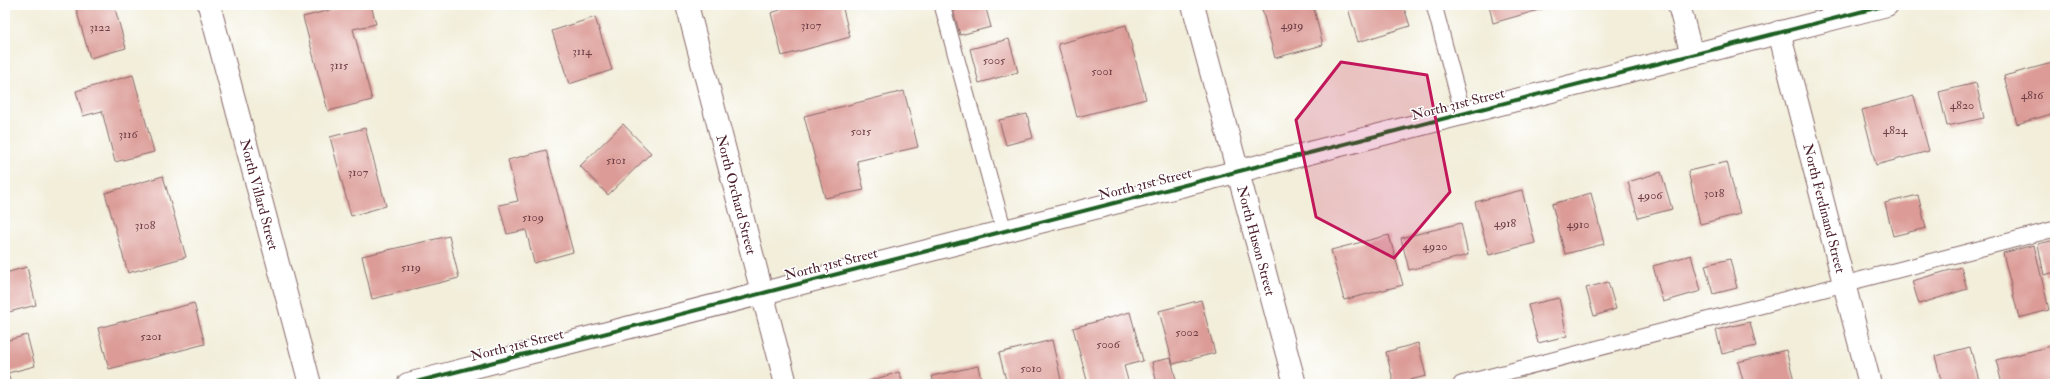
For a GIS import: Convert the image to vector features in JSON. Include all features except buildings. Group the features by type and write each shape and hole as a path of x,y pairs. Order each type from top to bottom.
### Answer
{"street":[{"name":"North Villard Street","path":"209,5 310,384"},
{"name":"North Orchard Street","path":"687,5 786,384"},
{"name":"North Huson Street","path":"1193,5 1295,384"},
{"path":"1679,5 1692,55"},
{"name":"North 31st Street","path":"408,384 1887,5"},
{"name":"North Ferdinand Street","path":"1779,32 1870,384"}],"lane":[{"path":"942,5 1004,231"},
{"path":"1434,5 1463,114"},
{"path":"1461,384 2055,230"}],"highlighted area":[{"path":"1341,62 1427,75 1450,192 1394,258 1316,217 1296,120"}],"cycle path":[{"path":"408,384 1887,5"}]}
